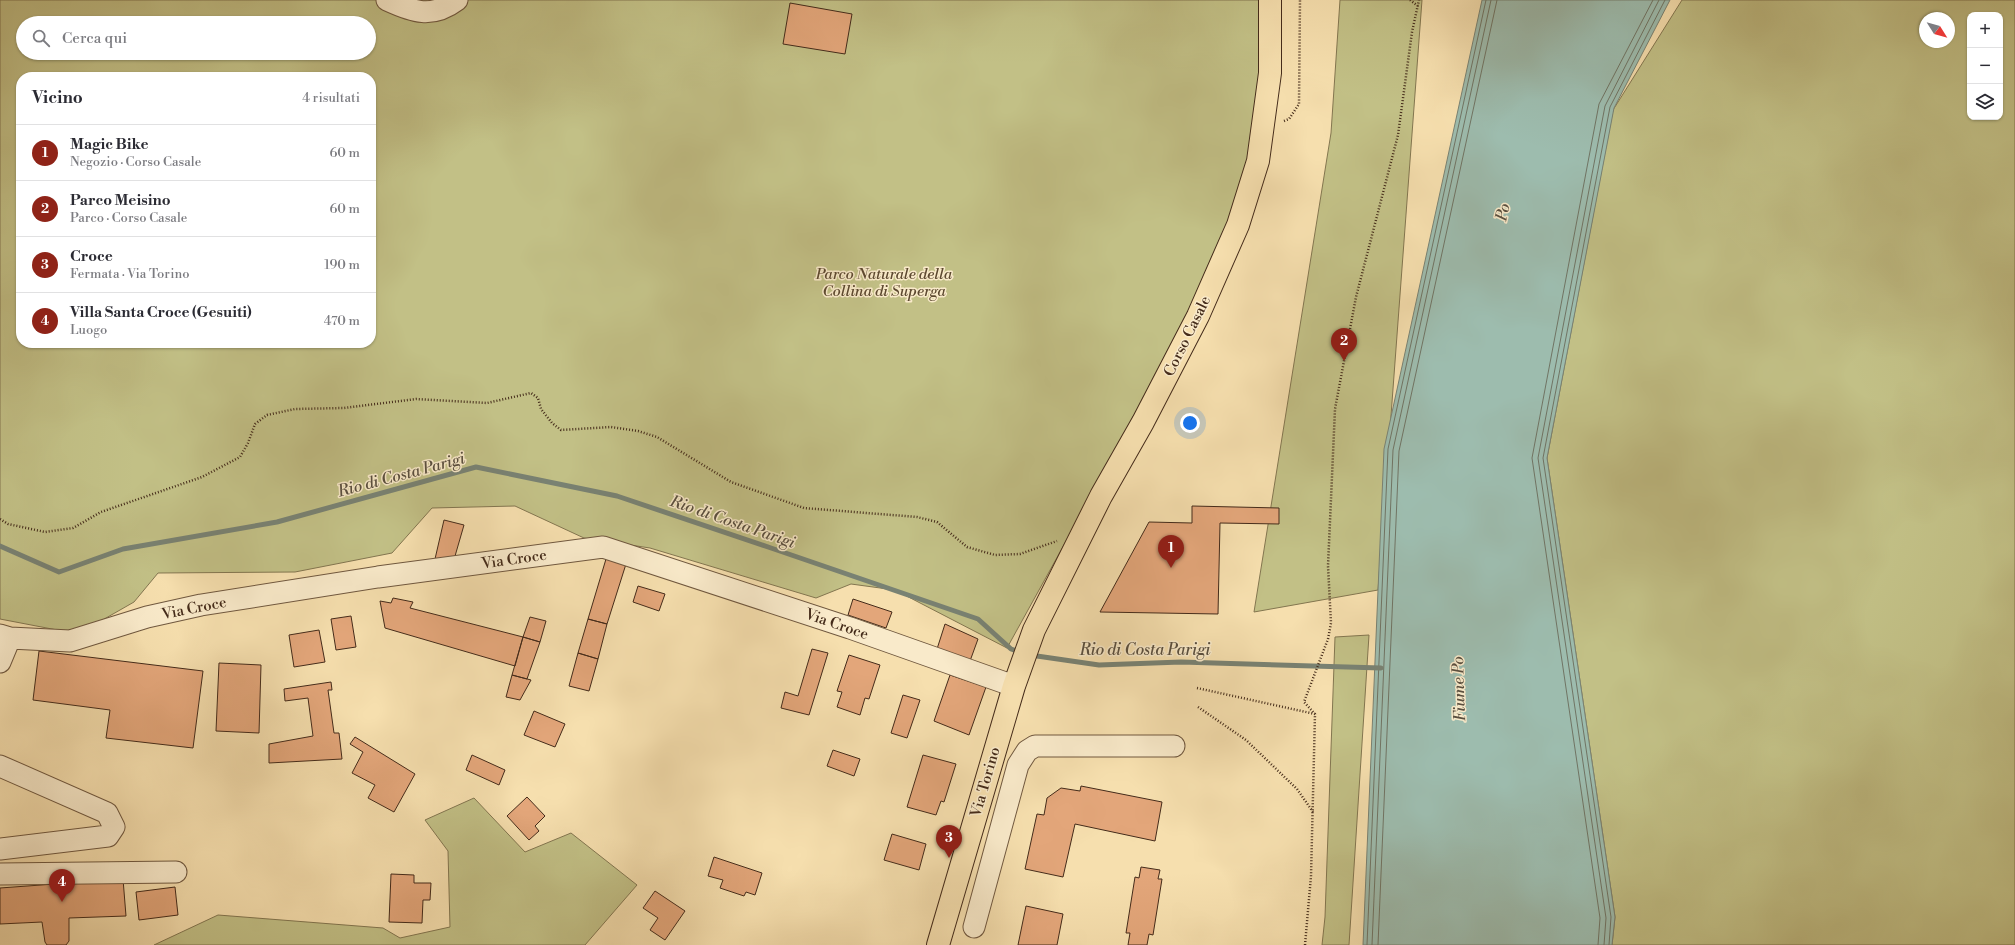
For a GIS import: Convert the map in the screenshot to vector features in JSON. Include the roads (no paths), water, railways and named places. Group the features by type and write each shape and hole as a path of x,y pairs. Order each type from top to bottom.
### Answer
{"main road":[{"name":"Corso Casale","path":"1023,657 1077,541 1144,422 1198,316 1238,225 1258,160 1263,126 1270,73 1270,0"},
{"name":"Via Torino","path":"938,945 1023,657"}],"street":[{"path":"387,0 400,6 426,13 445,9 456,0"},
{"name":"Via Croce","path":"5,636 70,641 147,617 201,605 378,577 603,547 850,628 1014,686"},
{"path":"0,662 5,636"},
{"path":"974,927 1018,765 1027,751 1035,746 1077,742 1174,746"},
{"path":"0,766 107,813 114,826 108,836 0,849"},
{"path":"964,857 991,864"},
{"path":"0,874 176,872"}],"water":[{"path":"1482,0 1670,0 1614,108 1547,458 1615,917 1612,945 1363,945 1384,449"}],"waterway":[{"name":"Rio di Costa Parigi","path":"0,546 59,572 123,549 277,522 476,467 617,496 771,548 978,619 1011,649 1020,652"},
{"name":"Rio di Costa Parigi","path":"1030,655 1099,665 1181,662 1381,668"}],"place":[{"name":"Parco Meisino","path":"1344,361"},
{"name":"Magic Bike","path":"1171,568"},
{"name":"Croce","path":"949,858"},
{"name":"Villa Santa Croce (Gesuiti)","path":"62,902"}],"water label":[{"name":"Po","path":"1502,212"},
{"name":"Fiume Po","path":"1458,689"}],"park label":[{"name":"Parco Naturale della Collina di Superga","path":"884,282"}]}
